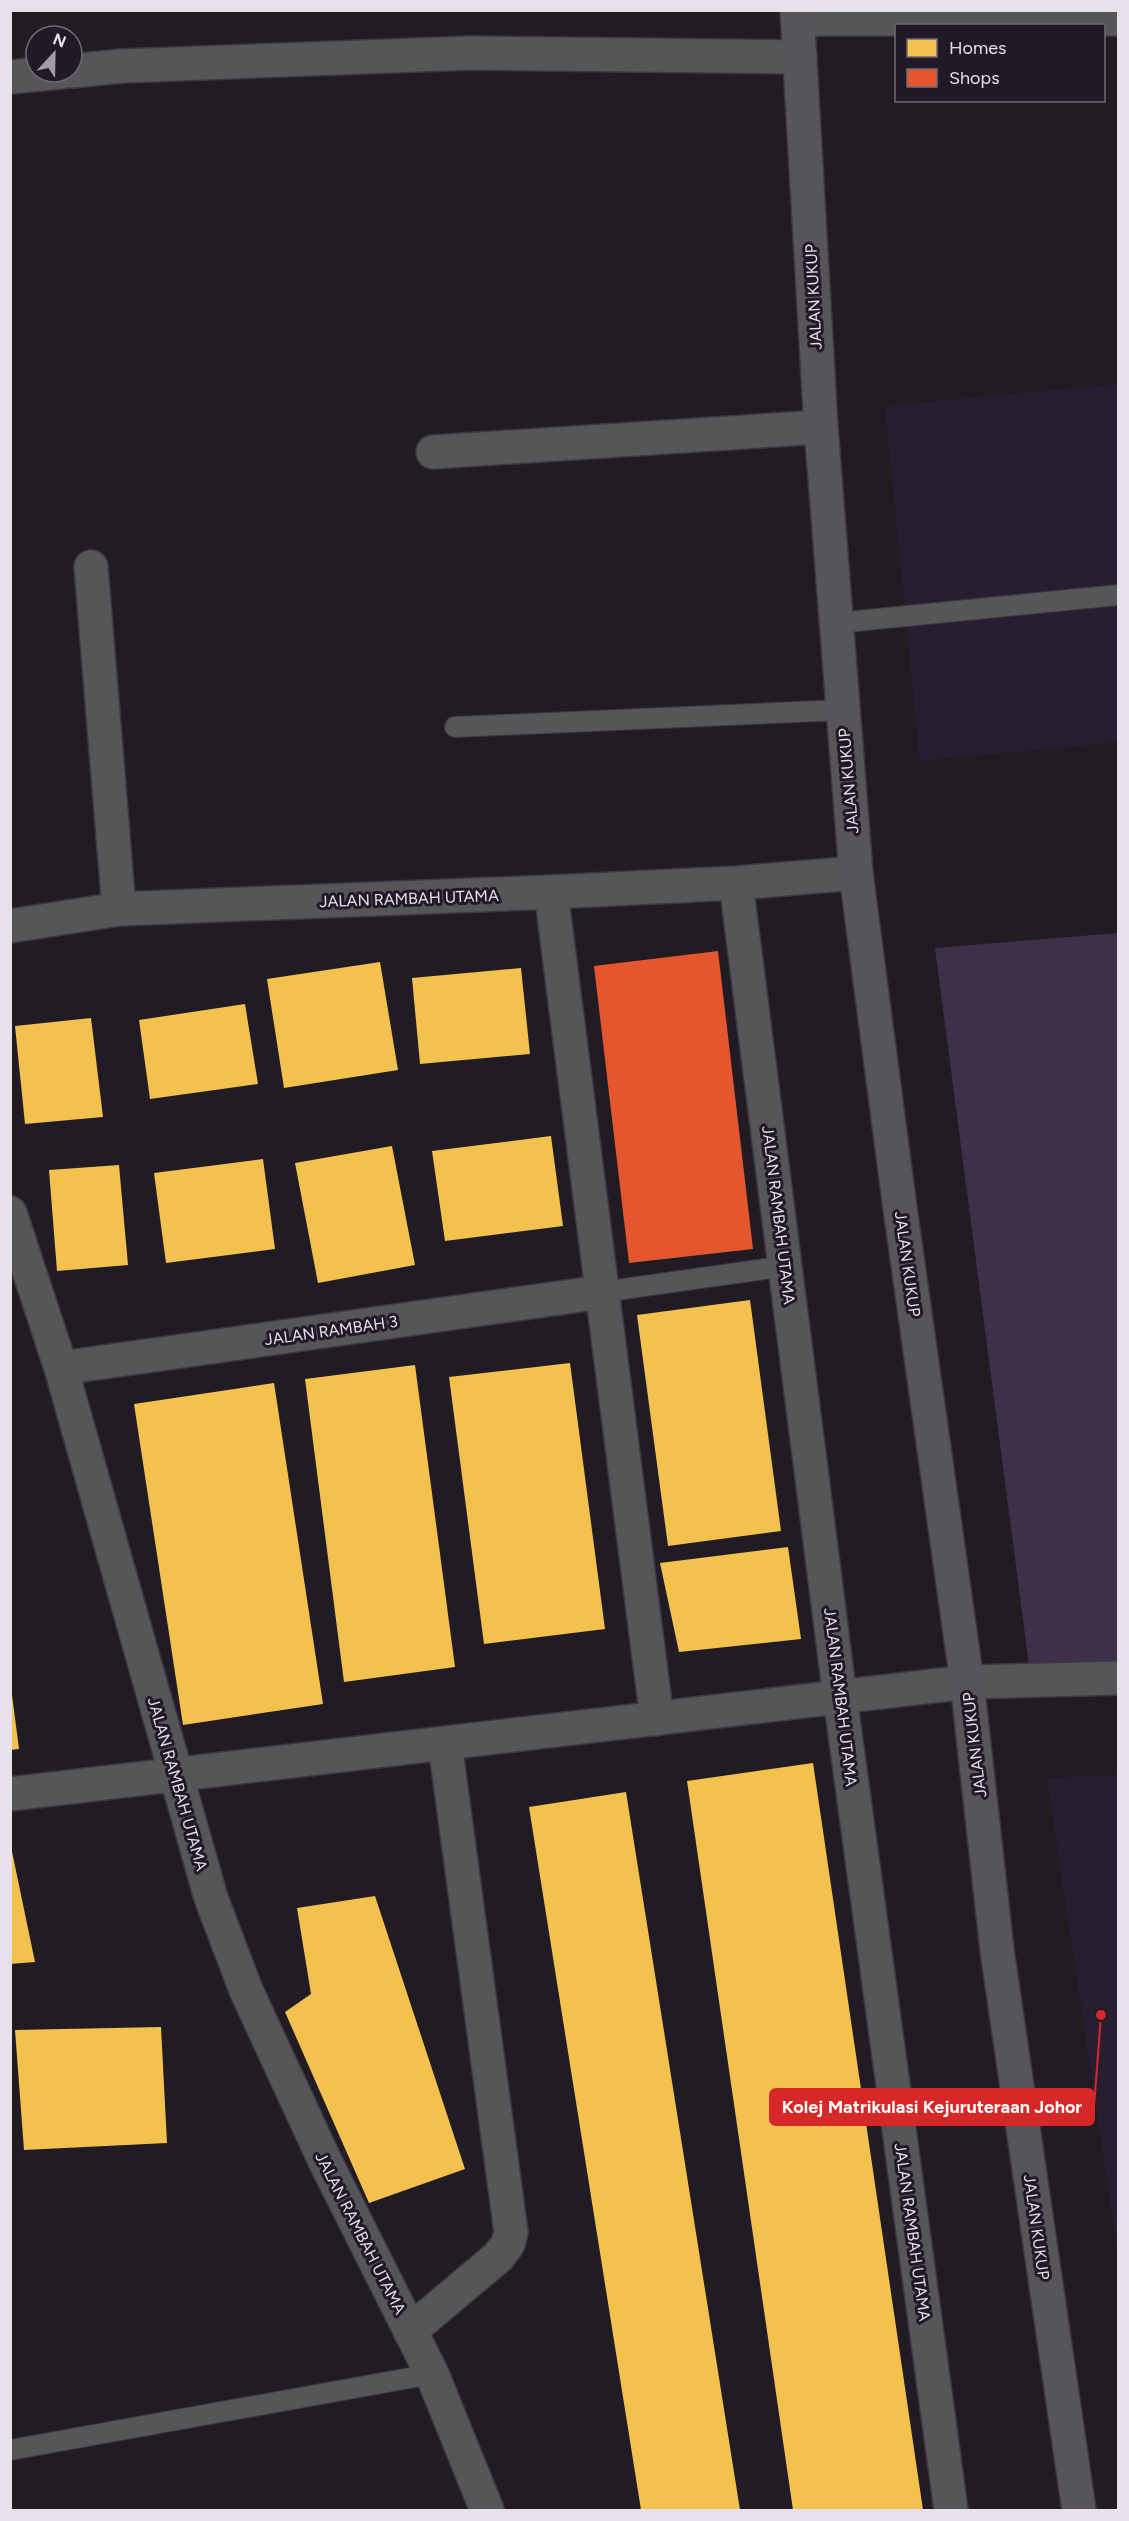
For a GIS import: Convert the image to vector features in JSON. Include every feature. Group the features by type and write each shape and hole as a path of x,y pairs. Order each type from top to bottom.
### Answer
{"main road":[{"name":"JALAN KUKUP","path":"797,15 821,427 856,873 899,1201 967,1682 997,1950 1079,2511"}],"street":[{"path":"797,15 1119,20"},
{"path":"84,70 122,66 471,53 800,57"},
{"path":"433,452 821,427"},
{"path":"91,567 119,909"},
{"name":"JALAN RAMBAH UTAMA","path":"10,926 119,909 736,883 856,873"},
{"name":"JALAN RAMBAH UTAMA","path":"736,883 840,1697 951,2511"},
{"path":"551,892 657,1719"},
{"name":"JALAN RAMBAH UTAMA","path":"10,1213 61,1368 211,1898 246,1990 325,2161 432,2374 487,2511"},
{"name":"JALAN RAMBAH 3","path":"61,1368 602,1292"},
{"path":"10,1794 967,1682 1119,1678"},
{"name":"JALAN RAMBAH UTAMA","path":"410,2331 498,2257 508,2244 511,2232 445,1744"}],"lane":[{"path":"836,623 1119,595"},
{"path":"455,727 842,710"},
{"path":"602,1292 786,1266"},
{"path":"10,2450 432,2374"}],"shaded area":[{"path":"1118,384 1118,742 920,761 885,406"},
{"path":"1118,933 1118,1671 1030,1673 935,948"},
{"path":"1118,1775 1118,2252 1047,1778"}],"building: Homes":[{"path":"380,962 398,1070 284,1088 267,979"},
{"path":"521,968 530,1054 420,1064 412,978"},
{"path":"245,1004 258,1084 150,1099 139,1020"},
{"path":"91,1018 103,1117 25,1124 15,1026"},
{"path":"551,1136 563,1226 445,1241 432,1151"},
{"path":"392,1146 415,1265 318,1283 295,1163"},
{"path":"263,1159 275,1249 166,1263 154,1173"},
{"path":"119,1165 128,1265 57,1271 49,1170"},
{"path":"750,1300 781,1531 668,1546 637,1315"},
{"path":"570,1363 605,1629 484,1644 449,1377"},
{"path":"415,1365 455,1667 344,1682 305,1379"},
{"path":"274,1383 323,1704 183,1725 134,1404"},
{"path":"788,1547 801,1639 679,1652 660,1563"},
{"path":"10,1695 12,1695 19,1749 10,1750"},
{"path":"813,1763 923,2510 793,2510 687,1781"},
{"path":"626,1792 740,2510 641,2510 529,1807"},
{"path":"10,1842 35,1962 10,1964"},
{"path":"375,1896 465,2169 369,2203 285,2012 311,1994 297,1908"},
{"path":"161,2027 167,2143 24,2150 15,2030"}],"building: Shops":[{"path":"718,951 753,1249 629,1263 594,966"}],"place":[{"name":"Kolej Matrikulasi Kejuruteraan Johor","path":"1101,2015"}]}
